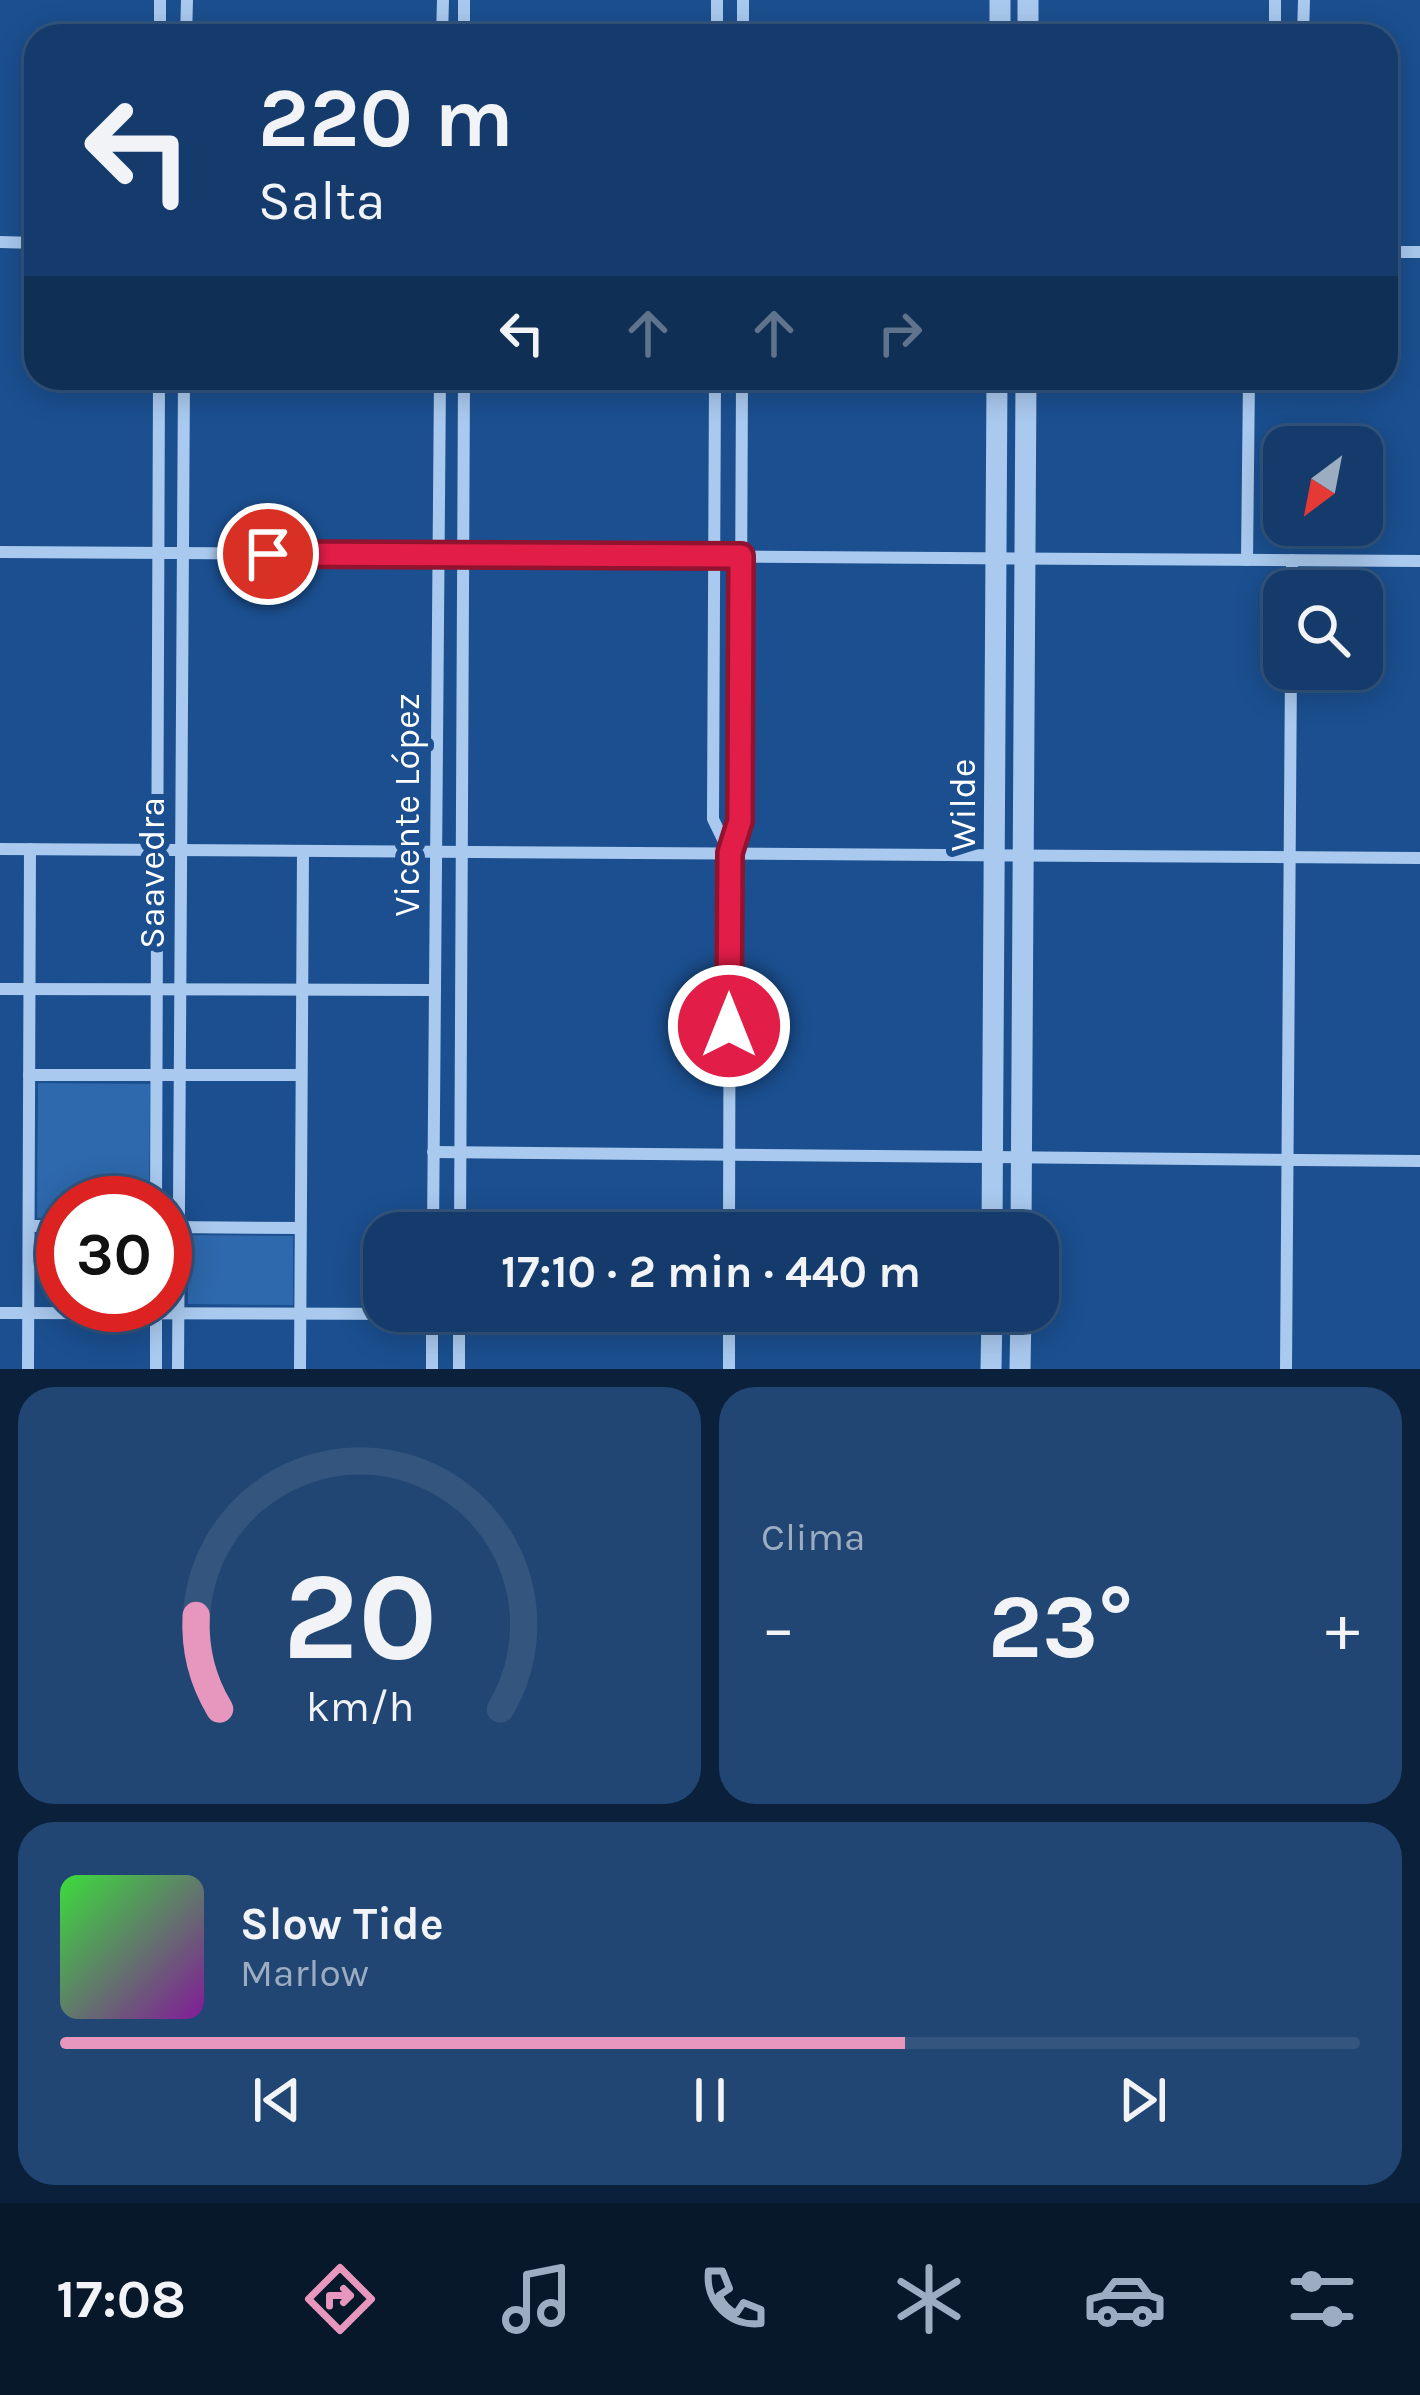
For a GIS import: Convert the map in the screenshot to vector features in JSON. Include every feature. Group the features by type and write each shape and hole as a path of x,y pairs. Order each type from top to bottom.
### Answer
{"street":[{"name":"Saavedra","path":"156,1176 159,390"},
{"name":"Saavedra","path":"175,1176 180,1075 184,390"},
{"name":"Vicente López","path":"433,1212 440,390"},
{"name":"Vicente López","path":"460,1212 464,390"},
{"path":"715,390 713,819 730,853"},
{"path":"729,1212 730,853 740,821 742,390"},
{"name":"Wilde","path":"992,1212 998,390"},
{"name":"Wilde","path":"1021,1212 1026,390"},
{"path":"1246,560 1250,390"},
{"path":"0,552 1420,561"},
{"path":"1292,560 1292,570"},
{"path":"1286,1369 1291,690"},
{"path":"0,849 1420,858"},
{"path":"28,1369 30,849"},
{"path":"300,1369 303,851"},
{"path":"0,989 435,990"},
{"path":"29,1076 301,1075"},
{"path":"433,1152 1420,1161"},
{"path":"29,1226 36,1226"},
{"path":"192,1227 301,1228"},
{"path":"0,1313 36,1313"},
{"path":"192,1313 363,1313"},
{"path":"156,1332 156,1369"},
{"name":"Saavedra","path":"178,1332 178,1369"},
{"path":"432,1332 432,1369"},
{"path":"459,1369 460,1332"},
{"path":"729,1332 729,1369"},
{"path":"992,1332 992,1369"},
{"path":"1021,1332 1021,1369"}],"shaded area":[{"path":"38,1083 150,1084 149,1176 37,1176"},
{"path":"192,1235 293,1236 293,1305 192,1304"}],"route":[{"path":"268,554 741,556 740,821 730,853 729,1026"}]}
